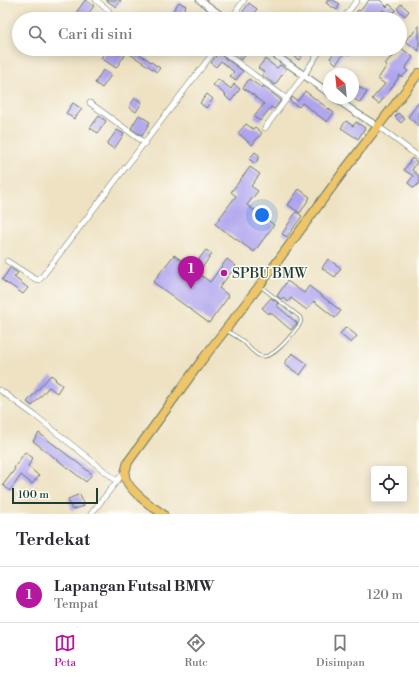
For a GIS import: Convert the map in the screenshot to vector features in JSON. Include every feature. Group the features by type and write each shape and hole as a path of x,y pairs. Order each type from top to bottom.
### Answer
{"highway":[{"path":"163,514 136,494 128,484 125,477 125,470 128,462 202,360 419,72"}],"street":[{"path":"96,0 109,11"},
{"path":"200,0 216,12"},
{"path":"236,12 244,0"},
{"path":"348,12 357,0"},
{"path":"7,261 35,279 40,279 211,56"},
{"path":"229,56 287,98"},
{"path":"277,56 323,89"},
{"path":"265,128 316,56"},
{"path":"90,103 145,143"},
{"path":"344,104 386,132 419,157"},
{"path":"0,390 37,417 117,481"},
{"path":"91,514 125,470"}],"lane":[{"path":"226,330 244,342 258,355 262,356 277,350 300,324 300,317 260,285"}],"building":[{"path":"85,0 94,6 89,12 77,12"},
{"path":"106,0 121,0 116,7"},
{"path":"328,0 333,0 340,4 337,10 326,3"},
{"path":"369,0 380,0 387,7 389,4 396,10 394,12 385,12 383,10 382,12 357,12 358,10 360,11"},
{"path":"179,2 186,6 182,12 172,12"},
{"path":"249,3 257,9 255,12 243,12"},
{"path":"401,4 409,11 407,14 407,12 400,12 397,9"},
{"path":"419,25 419,51 407,42 407,39 410,35 411,36"},
{"path":"407,52 413,57 405,69 408,71 402,77 400,75 379,104 372,99 385,84 378,79 387,65 385,64 391,57 392,58 394,56 407,56"},
{"path":"102,56 124,56 116,68 101,58"},
{"path":"133,56 142,56 160,68 157,72"},
{"path":"216,56 222,56 243,71 236,80 230,76 234,72 221,61 216,67 211,63"},
{"path":"236,56 244,56 241,60"},
{"path":"295,56 302,56 299,60"},
{"path":"332,56 342,56 336,64 330,58"},
{"path":"265,59 277,68 280,65 286,69 275,85 262,75 264,72 258,68"},
{"path":"103,70 111,75 102,88 95,83"},
{"path":"218,79 231,89 234,84 240,89 231,101 213,85"},
{"path":"249,79 262,88 263,86 281,100 274,109 271,107 260,121 254,117 264,104 243,88"},
{"path":"359,87 367,92 360,103 359,102"},
{"path":"305,91 334,113 327,122 302,103 299,107 290,101 292,97 298,101"},
{"path":"207,94 213,99 206,108 200,103"},
{"path":"135,98 142,102 136,112 129,107"},
{"path":"419,102 419,126 408,117"},
{"path":"73,103 82,109 74,119 66,113"},
{"path":"398,113 405,119 401,123 395,117"},
{"path":"139,115 150,122 142,136 131,128"},
{"path":"99,116 106,121 98,133 90,128"},
{"path":"346,121 353,126 356,122 365,128 358,139 341,128"},
{"path":"246,124 253,129 255,127 262,133 252,145 238,133"},
{"path":"117,130 124,134 114,149 107,144"},
{"path":"255,152 260,156 255,164 249,159"},
{"path":"412,158 417,162 412,170 419,176 419,183 414,188 408,183 413,176 404,170"},
{"path":"250,167 260,174 251,186 258,191 247,205 274,225 254,252 215,224 236,196 231,192"},
{"path":"299,189 310,197 300,213 288,205"},
{"path":"296,212 302,216 287,237 282,234"},
{"path":"206,250 212,254 198,273 210,282 227,259 236,266 219,288 229,296 209,323 153,282 174,255 192,268"},
{"path":"328,259 341,268 335,277 322,268"},
{"path":"10,268 18,273 14,277 28,288 23,294 2,280"},
{"path":"287,281 304,293 309,286 341,311 335,318 314,301 307,310 291,298 288,302 283,298 281,299 277,296"},
{"path":"271,298 278,303 276,305 297,323 291,330 270,312 269,314 262,308"},
{"path":"346,327 357,336 351,343 340,334"},
{"path":"292,353 308,364 300,375 284,364"},
{"path":"51,375 62,385 57,393 49,387 32,406 27,402"},
{"path":"39,433 92,474 86,482 33,441"},
{"path":"25,452 33,458 28,466 39,476 32,484 21,475 10,491 3,485"},
{"path":"80,494 84,506 72,510 68,499"}],"place":[{"name":"SPBU BMW","path":"224,273"},
{"name":"Lapangan Futsal BMW","path":"191,289"}]}
